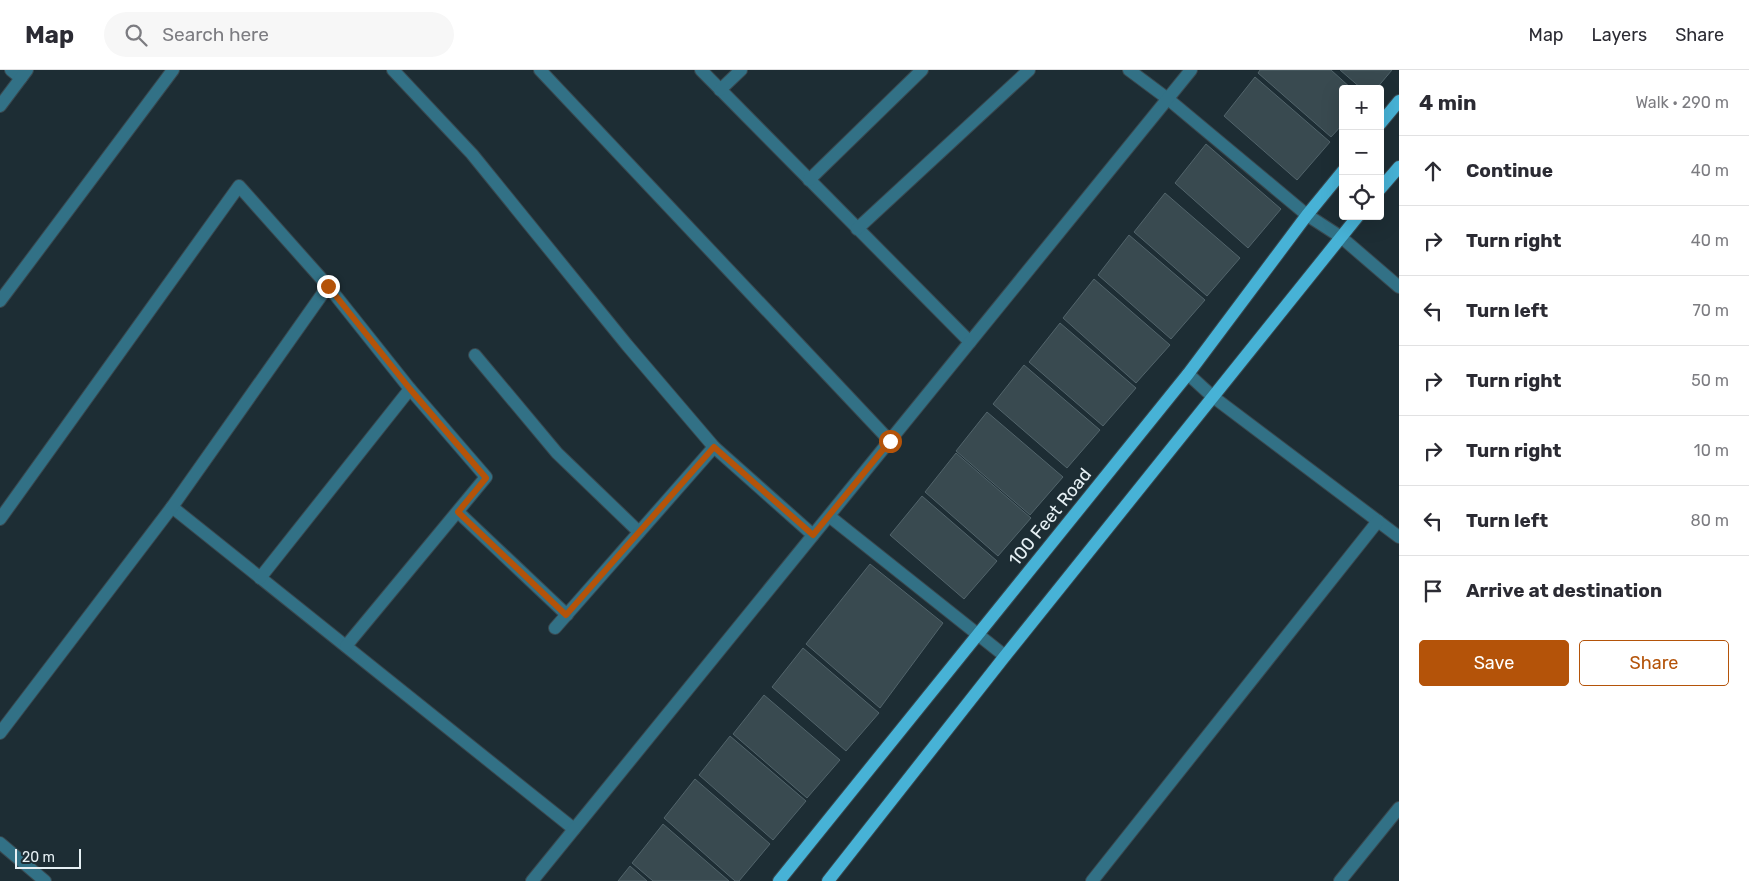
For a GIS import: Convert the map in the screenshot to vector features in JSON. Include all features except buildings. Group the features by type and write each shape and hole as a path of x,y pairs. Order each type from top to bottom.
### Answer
{"main road":[{"path":"1384,119 1399,101"},
{"path":"1384,184 1399,167"},
{"name":"100 Feet Road","path":"779,881 1188,374 1307,215 1340,175"},
{"path":"828,881 1212,396 1355,220"}],"street":[{"path":"0,301 174,70"},
{"path":"393,70 472,154 627,345 714,447 813,535"},
{"path":"540,70 890,441"},
{"path":"701,70 970,342"},
{"path":"720,90 740,70"},
{"path":"809,180 922,70"},
{"path":"857,229 1029,70"},
{"path":"1129,70 1168,99 1307,215 1341,237 1399,287"},
{"path":"532,881 1191,70"},
{"path":"0,106 20,73"},
{"path":"0,519 240,186 328,286 410,389 486,478 346,646"},
{"path":"0,733 172,507 328,286"},
{"path":"475,355 556,453 639,532"},
{"path":"1188,374 1212,396 1399,537"},
{"path":"260,578 410,389"},
{"path":"555,628 714,447"},
{"path":"172,507 574,829"},
{"path":"458,512 566,615"},
{"path":"828,516 1005,656"},
{"path":"1092,881 1378,521"},
{"path":"1340,881 1399,808"},
{"path":"0,843 45,881"}],"route":[{"path":"328,286 410,389 486,478 458,512 566,615 714,447 813,535 890,441"}]}
